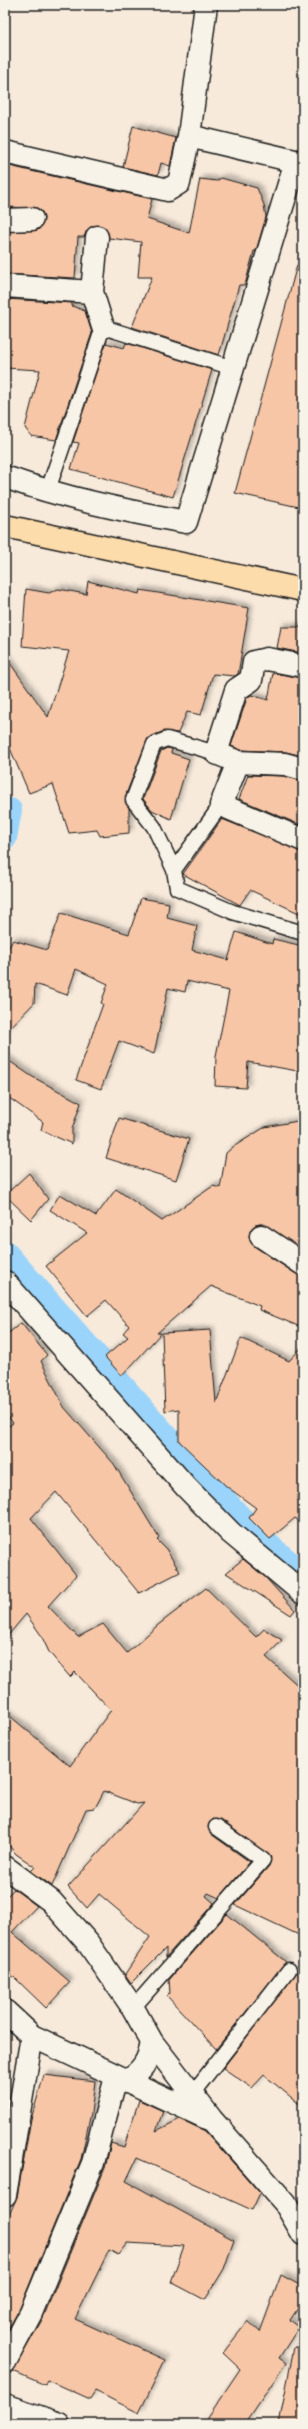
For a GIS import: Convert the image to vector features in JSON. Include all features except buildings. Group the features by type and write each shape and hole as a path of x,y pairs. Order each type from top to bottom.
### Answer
{"main road":[{"path":"5,526 303,590"}],"street":[{"path":"5,152 168,190 179,183 189,136 206,5"},
{"path":"5,477 48,490 145,514 186,522 233,368 299,162 189,136"},
{"path":"5,220 32,218"},
{"path":"97,237 92,292 103,327"},
{"path":"5,286 92,292"},
{"path":"303,666 267,659 254,662 251,680 236,690 216,752 238,762 285,764 303,769"},
{"path":"238,762 222,806 303,840"},
{"path":"261,1236 303,1264"},
{"path":"5,1282 186,1487 231,1533 303,1593"},
{"path":"5,1867 51,1901 88,1943 133,2008 152,2042 212,2120 284,2203 303,2234"},
{"path":"5,2011 32,2036 121,2079 212,2120"},
{"path":"5,2195 32,2036"},
{"path":"121,2079 137,2074 144,2066 150,2055 152,2042"},
{"path":"5,2362 30,2313 93,2163 121,2079"},
{"path":"5,2405 59,2424"}],"lane":[{"path":"48,490 103,327 233,368"},
{"path":"216,752 167,739 154,744 133,800 154,827 174,870 177,888 233,912 303,933"},
{"path":"174,870 222,806"},
{"path":"133,2008 263,1860 216,1827"},
{"path":"192,2094 289,1970"}],"waterway":[{"path":"5,838 10,810"},
{"path":"5,1252 101,1361"},
{"path":"106,1367 198,1472"},
{"path":"201,1475 259,1537 303,1574"}]}
